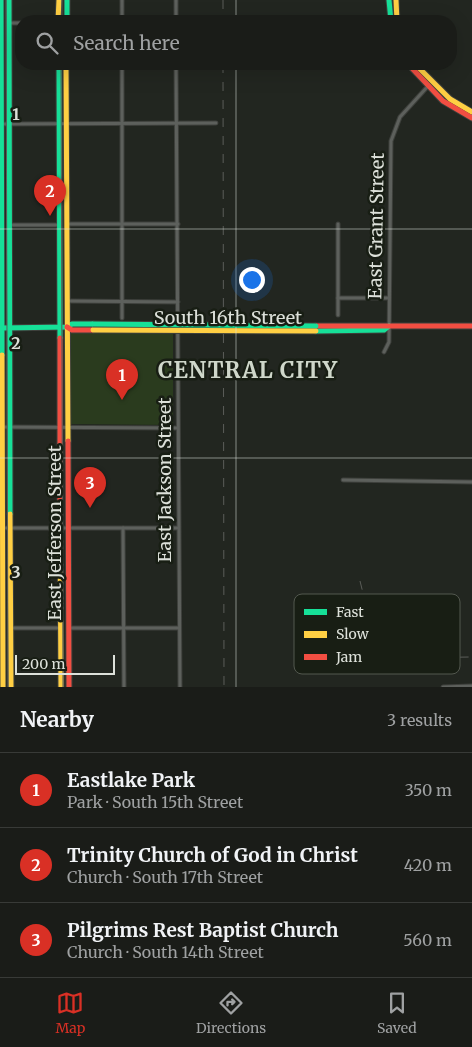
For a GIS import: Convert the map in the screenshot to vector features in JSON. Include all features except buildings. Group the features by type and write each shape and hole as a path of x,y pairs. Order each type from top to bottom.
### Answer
{"main road":[{"path":"1,0 0,327 2,468 1,628 3,686"},
{"path":"8,0 11,687"},
{"path":"58,15 59,0"},
{"path":"66,15 67,0"},
{"path":"390,0 390,15"},
{"path":"396,0 397,15"},
{"path":"1,73 8,31"},
{"name":"East Jefferson Street","path":"59,70 61,687"},
{"name":"East Jefferson Street","path":"66,70 69,687"},
{"path":"415,70 430,84 472,112"},
{"path":"420,70 449,106 472,118"},
{"name":"East Jefferson Street","path":"59,209 67,168"},
{"path":"1,275 8,240"},
{"name":"South 16th Street","path":"0,327 67,327 72,324 93,324 384,330 389,326 472,326"},
{"name":"South 16th Street","path":"67,327 72,330 316,328"},
{"name":"East Jefferson Street","path":"60,418 67,379"},
{"path":"2,468 9,436"},
{"path":"61,611 68,576"},
{"path":"3,686 10,643"}],"street":[{"path":"122,0 122,15"},
{"path":"176,0 176,15"},
{"path":"8,23 15,23"},
{"path":"122,70 122,318"},
{"name":"East Jackson Street","path":"176,70 178,224 177,528 180,687"},
{"name":"East Grant Street","path":"384,352 388,346 389,326 391,141 400,117 430,84"},
{"path":"0,124 216,124"},
{"path":"67,224 178,224"},
{"path":"338,224 338,315"},
{"path":"9,225 59,225"},
{"path":"338,298 388,298"},
{"path":"67,301 178,302"},
{"path":"1,427 177,428"},
{"path":"343,480 472,482"},
{"path":"1,528 177,528"},
{"path":"123,528 124,687"},
{"path":"10,628 61,628"},
{"path":"68,628 178,628"},
{"path":"443,687 472,686"}],"green space":[{"path":"73,332 173,333 173,425 70,424 69,335"}],"tram line":[{"path":"6,0 8,687"},
{"path":"62,0 62,15"},
{"path":"61,70 63,687"}],"railway":[{"path":"223,0 223,15"},
{"path":"223,70 224,687"},
{"path":"360,581 363,594"},
{"path":"460,657 472,657"}],"traffic: fast":[{"path":"1,0 2,355"},
{"path":"9,0 10,514"},
{"path":"67,0 67,15"},
{"path":"389,0 390,15"},
{"path":"59,70 60,338"},
{"path":"1,328 67,327 72,324 93,324"},
{"path":"93,324 316,326"},
{"path":"316,331 384,330 389,326"}],"traffic: slow":[{"path":"58,15 59,0"},
{"path":"396,0 397,15"},
{"path":"66,70 68,441"},
{"path":"421,70 450,99 472,112"},
{"path":"93,330 316,331"},
{"path":"2,355 3,687"},
{"path":"10,514 11,687"},
{"path":"60,526 61,687"}],"traffic: jam":[{"path":"414,70 443,101 472,118"},
{"path":"316,326 472,326"},
{"path":"67,327 72,330 93,330"},
{"path":"60,338 60,526"},
{"path":"68,441 69,687"}],"place":[{"name":"Trinity Church of God in Christ","path":"50,216"},
{"name":"Eastlake Park","path":"122,400"},
{"name":"Pilgrims Rest Baptist Church","path":"90,508"}],"district":[{"name":"CENTRAL CITY","path":"248,370"}]}
